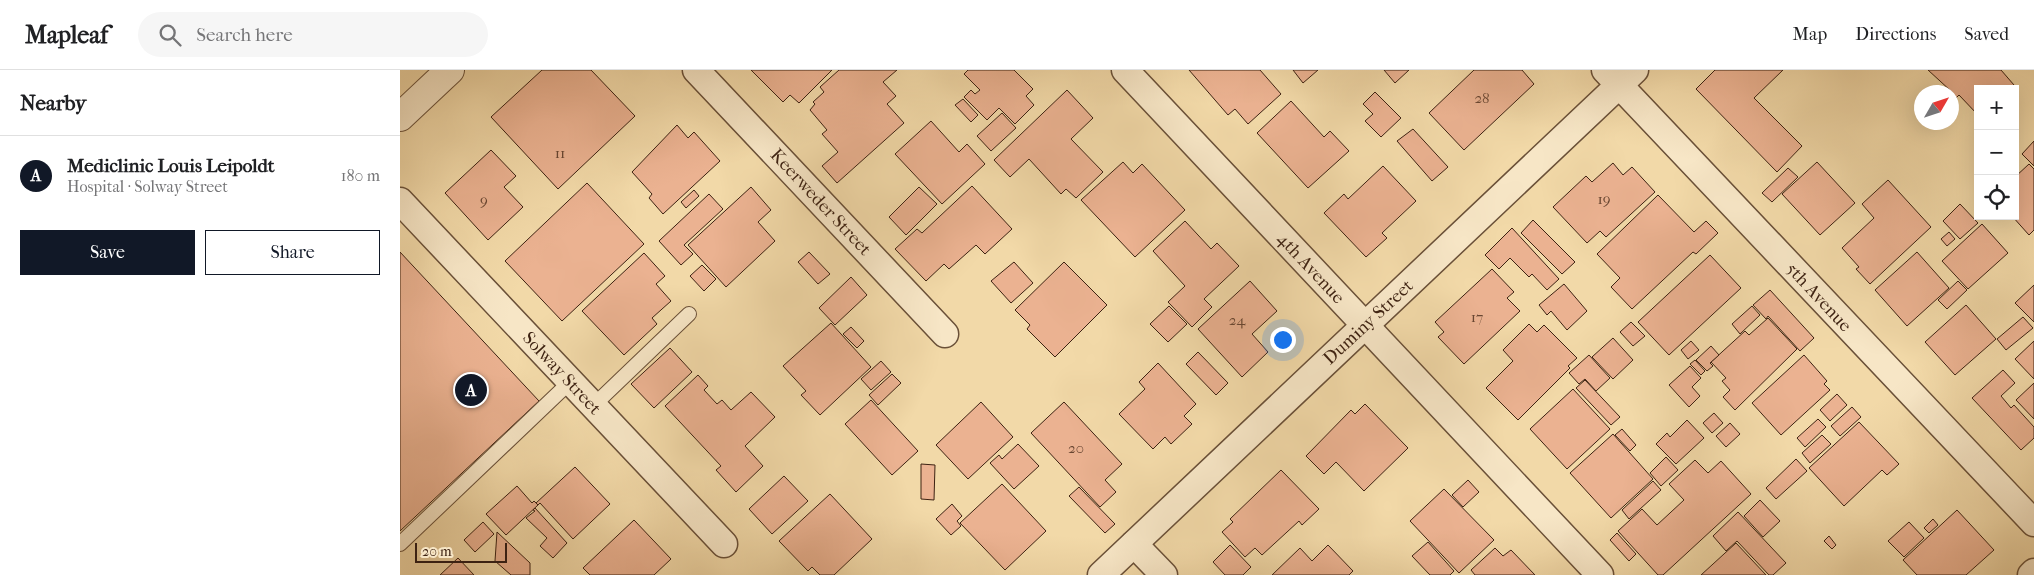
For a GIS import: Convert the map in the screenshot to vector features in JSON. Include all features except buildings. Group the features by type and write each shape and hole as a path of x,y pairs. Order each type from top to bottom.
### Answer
{"street":[{"path":"402,112 450,70"},
{"name":"Keerweder Street","path":"696,70 945,334"},
{"name":"4th Avenue","path":"1125,70 1600,575"},
{"name":"Duminy Street","path":"1101,575 1365,326 1620,75"},
{"name":"5th Avenue","path":"1620,75 2034,524"},
{"name":"Solway Street","path":"400,201 724,544"},
{"path":"1134,544 1164,575"},
{"path":"2031,575 2034,572"}],"lane":[{"path":"593,406 689,314"},
{"path":"400,544 570,382"}],"place":[{"name":"Mediclinic Louis Leipoldt","path":"471,390"}]}
